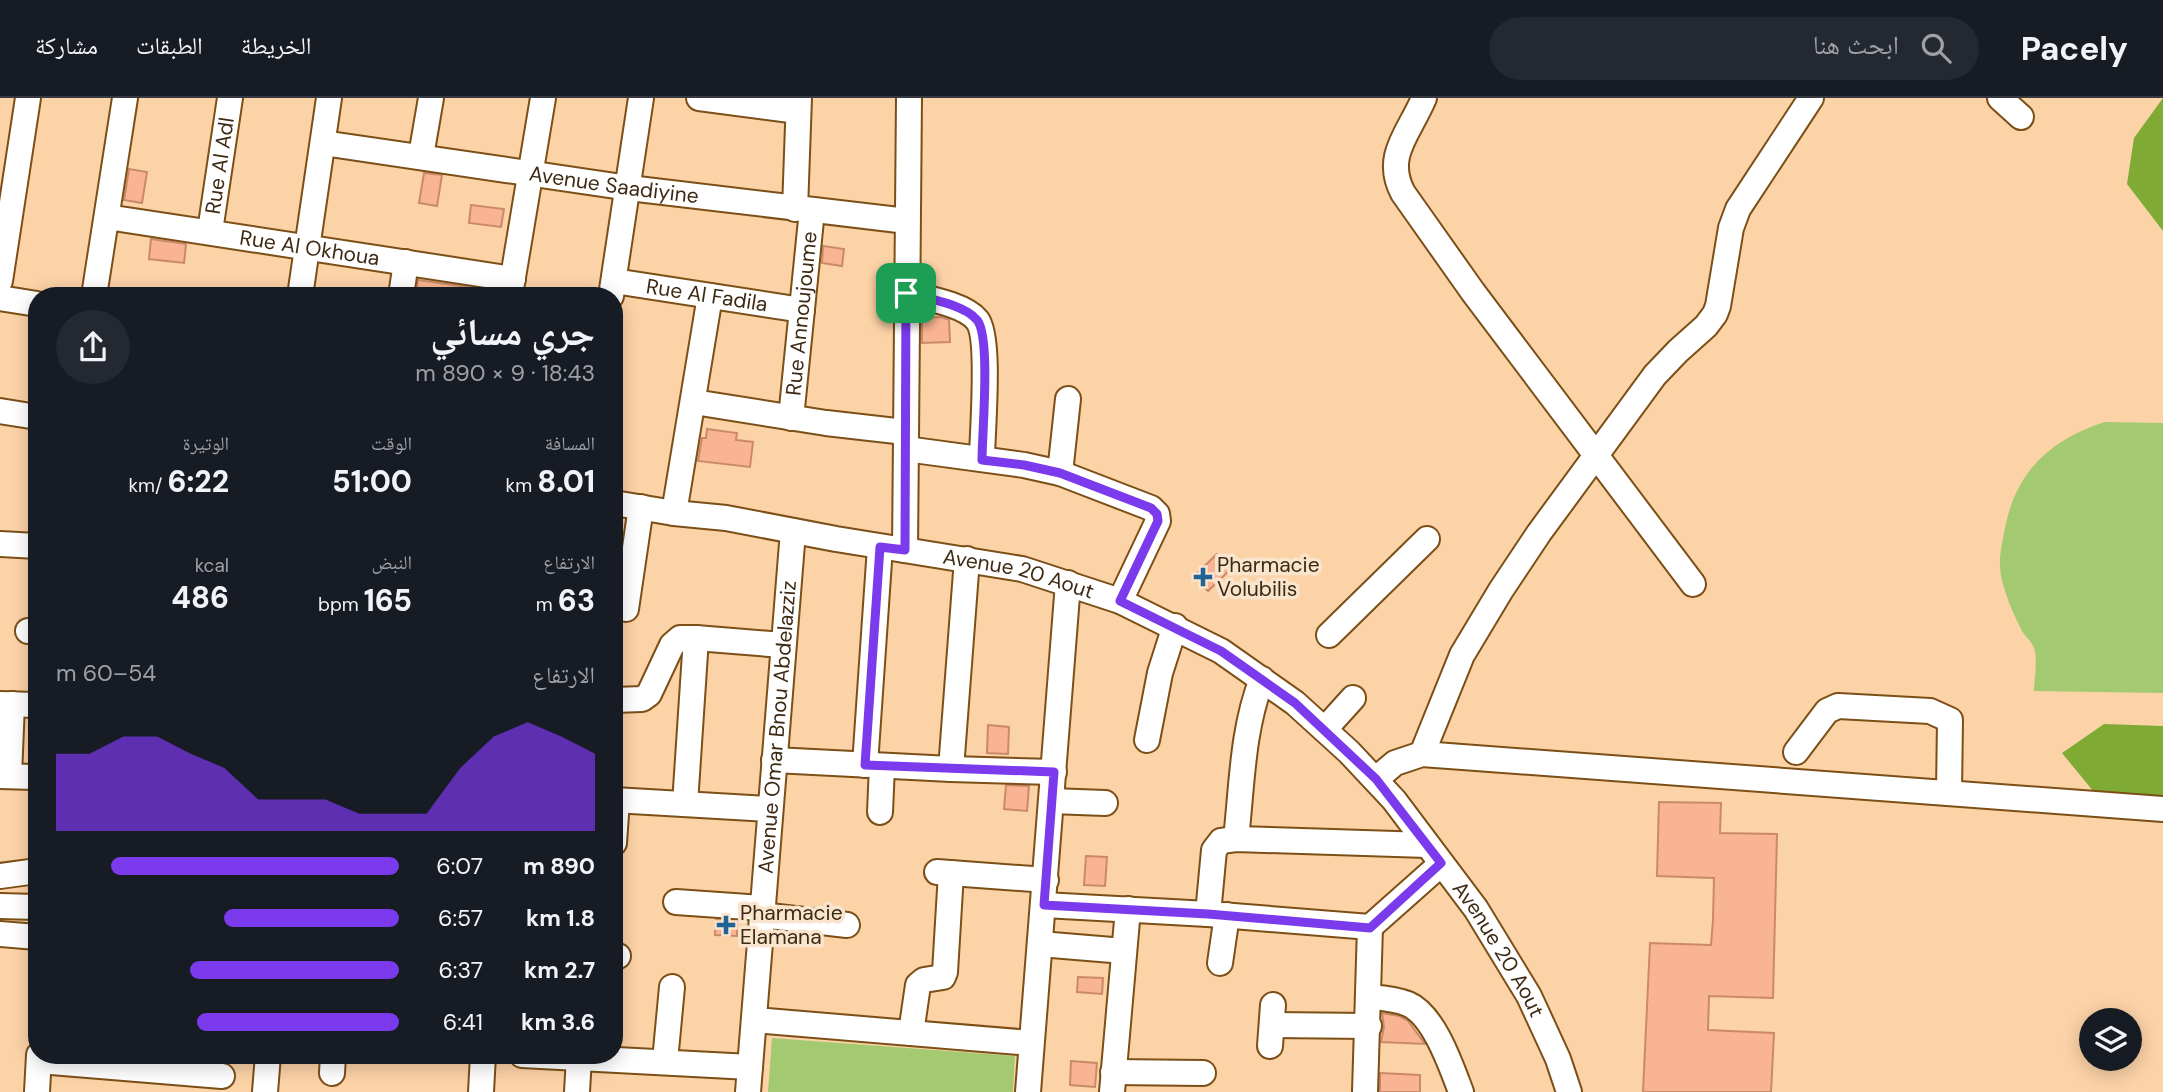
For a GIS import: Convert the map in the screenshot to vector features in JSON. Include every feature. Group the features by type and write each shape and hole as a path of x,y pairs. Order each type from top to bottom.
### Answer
{"street":[{"path":"0,281 28,98"},
{"path":"95,287 125,98"},
{"name":"Rue Al Adl","path":"210,231 230,98"},
{"path":"301,287 329,98"},
{"path":"421,156 431,98"},
{"path":"511,287 543,98"},
{"path":"612,287 641,98"},
{"path":"699,98 799,104"},
{"path":"905,550 909,98"},
{"path":"1424,98 1396,157 1394,167 1398,184 1473,292 1693,584"},
{"path":"1422,754 1446,692 1480,624 1539,533 1656,376 1715,314 1731,228 1738,209 1811,98"},
{"path":"2000,98 2021,117"},
{"name":"Rue Annoujoume","path":"791,418 802,310 803,209 799,104"},
{"name":"Avenue Saadiyine","path":"323,143 629,188 907,221"},
{"name":"Rue Al Okhoua","path":"107,217 406,262 511,287"},
{"path":"402,287 406,262"},
{"name":"Rue Al Fadila","path":"623,289 710,296 802,310"},
{"path":"906,293 955,307 970,314 981,327 984,363 982,460"},
{"path":"674,513 710,296"},
{"path":"0,298 28,303"},
{"path":"1060,473 1068,399"},
{"path":"694,402 791,418 982,460 1060,473 1151,508 1157,514 1158,521 1120,601"},
{"path":"0,411 28,416"},
{"name":"Avenue 20 Aout","path":"623,504 726,518 880,547 1022,569 1120,601 1221,651 1295,703 1376,779 1476,909 1529,996 1569,1092"},
{"path":"626,609 641,507"},
{"name":"Avenue Omar Bnou Abdelazziz","path":"748,1092 793,531"},
{"path":"1329,635 1427,539"},
{"path":"0,544 28,546"},
{"path":"880,547 874,765 880,812"},
{"path":"951,769 967,559"},
{"path":"1028,1092 1068,583"},
{"path":"1147,740 1160,673 1175,626"},
{"path":"623,700 642,699 649,694 672,645 680,638 782,645"},
{"path":"685,804 696,638"},
{"path":"1236,839 1247,732 1262,679"},
{"path":"1325,729 1353,698"},
{"path":"16,704 4,776 28,777"},
{"path":"1796,751 1827,711 1838,706 1930,711 1950,720 1949,793"},
{"path":"1376,779 1395,763 1422,754 2163,808"},
{"path":"774,760 1054,772"},
{"path":"623,800 770,809"},
{"path":"1051,801 1105,803"},
{"path":"1220,963 1215,846 1220,841 1236,839 1434,854"},
{"path":"1365,1092 1370,997 1370,928 1434,854"},
{"path":"0,876 28,872"},
{"path":"911,1033 918,985 924,980 943,977 945,972 944,872 1046,880"},
{"path":"676,902 762,911 847,925"},
{"path":"1044,905 1218,914 1370,928"},
{"path":"0,906 28,907"},
{"path":"1128,909 1112,1082 1203,1073"},
{"path":"0,934 28,936"},
{"path":"1040,944 1124,951"},
{"path":"666,1061 672,987"},
{"path":"1370,997 1399,1001 1417,1008 1441,1045 1461,1092"},
{"path":"754,1020 1031,1043"},
{"path":"1272,1025 1369,1026"},
{"path":"623,1059 750,1067"},
{"path":"37,1092 39,1064"},
{"path":"108,1064 222,1074"},
{"path":"265,1092 267,1064"},
{"path":"481,1092 483,1064"},
{"path":"578,1092 579,1064"}],"green space":[{"path":"2163,98 2163,231 2127,184 2134,138"},
{"path":"2105,422 2163,423 2163,693 2034,691 2034,648 2012,611 2000,570 2010,508 2027,474 2039,460 2068,438"},
{"path":"2104,724 2163,726 2163,812 2107,808 2062,753"},
{"path":"772,1038 1015,1056 1013,1092 768,1092"}],"building":[{"path":"129,169 147,172 142,203 124,200"},
{"path":"424,173 442,175 437,206 419,203"},
{"path":"471,205 504,209 501,227 469,223"},
{"path":"151,239 186,244 184,263 149,259"},
{"path":"823,246 844,249 842,266 822,263"},
{"path":"418,280 468,287 417,287"},
{"path":"941,317 949,320 950,342 922,343 922,318"},
{"path":"707,429 737,433 736,440 753,442 750,467 698,461 702,438 706,438"},
{"path":"1217,554 1231,569 1208,591 1194,576"},
{"path":"988,725 1009,727 1008,754 987,753"},
{"path":"1006,785 1029,786 1027,811 1004,809"},
{"path":"1659,802 1721,803 1720,833 1777,834 1773,998 1709,996 1708,1030 1774,1033 1771,1092 1643,1092 1650,943 1711,945 1713,920 1714,878 1657,876"},
{"path":"1086,856 1107,857 1105,886 1084,885"},
{"name":"Pharmacie Elamana","path":"716,920 737,921 737,936 715,935"},
{"path":"1078,977 1103,978 1102,994 1077,992"},
{"path":"1382,1013 1399,1016 1408,1021 1425,1044 1381,1042 1384,1027"},
{"path":"1071,1061 1097,1063 1095,1087 1070,1085"},
{"path":"1380,1073 1420,1075 1420,1092 1380,1092"}],"place":[{"name":"Pharmacie Volubilis","path":"1203,577"},
{"name":"Pharmacie Elamana","path":"726,925"}],"route":[{"path":"906,293 955,307 970,314 981,327 984,363 982,460 1060,473 1151,508 1157,514 1158,521 1120,601 1221,651 1295,703 1376,779 1441,863 1370,928 1208,914 1044,905 1054,772 865,765 880,547 905,550 906,293"}]}
